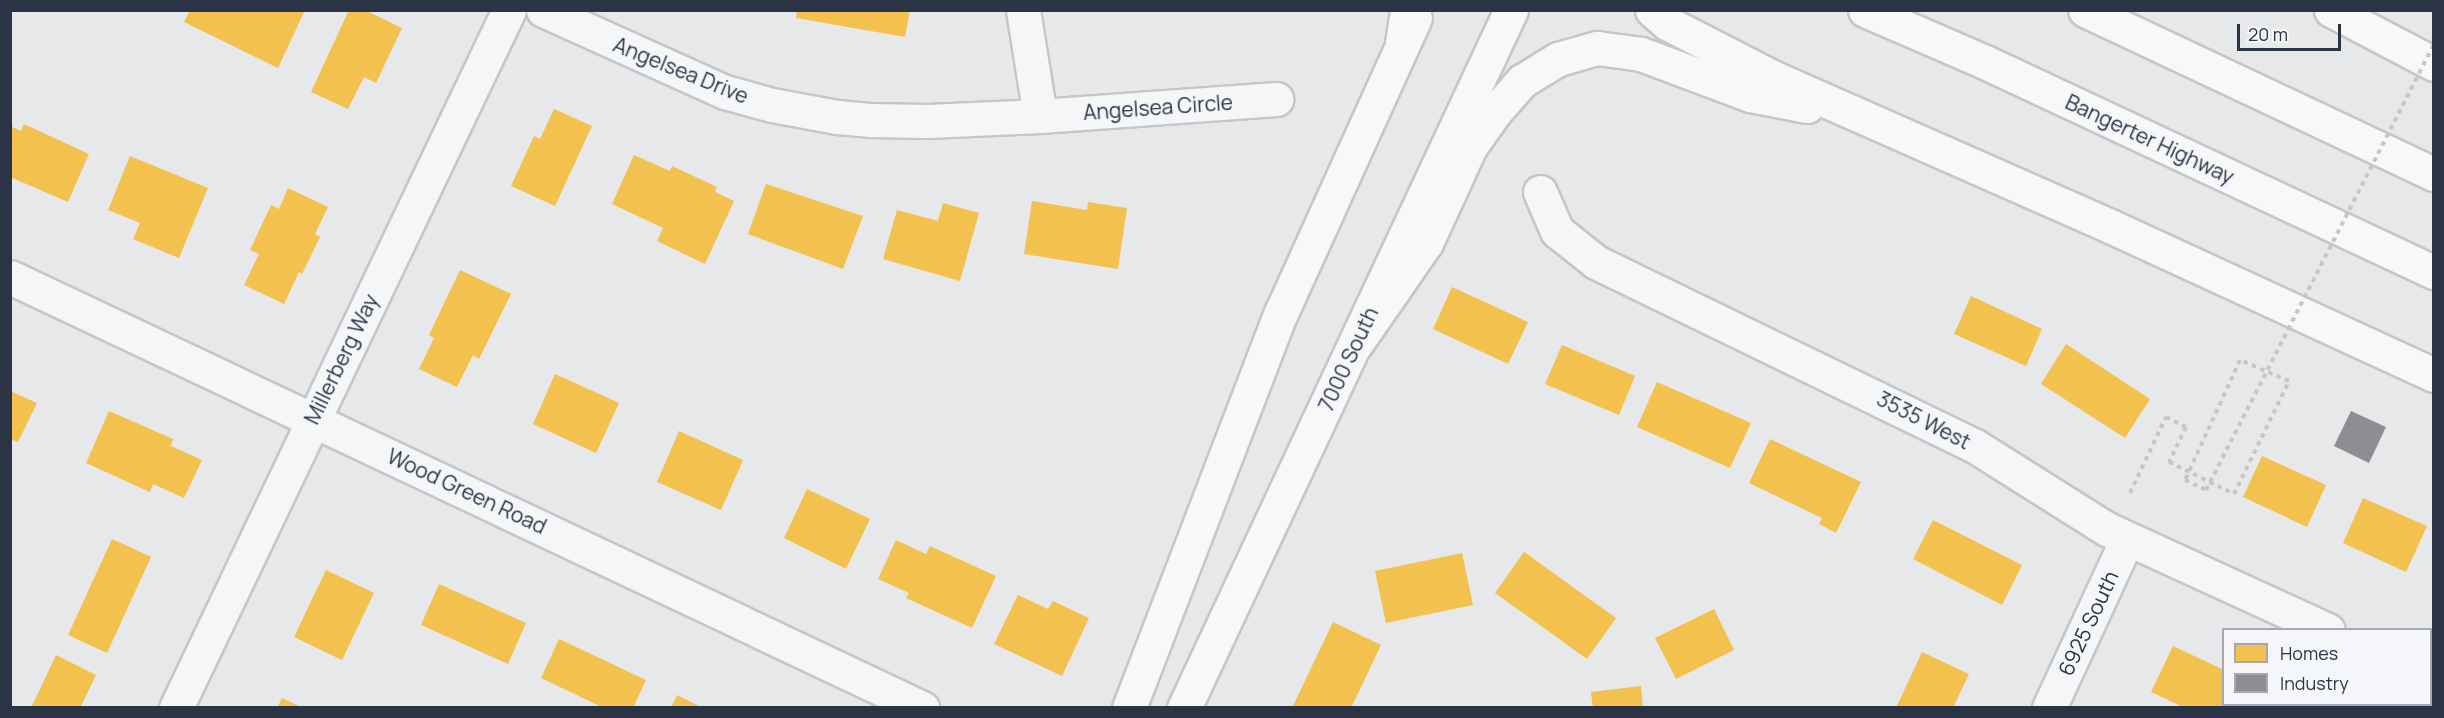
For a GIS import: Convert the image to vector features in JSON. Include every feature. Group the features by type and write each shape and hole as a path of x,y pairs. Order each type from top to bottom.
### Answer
{"main road":[{"path":"1402,43 1407,10"},
{"path":"1129,708 1281,313 1418,10"},
{"name":"7000 South","path":"1184,708 1510,10"},
{"path":"1653,10 1666,23 1721,53 2110,226 2433,375"},
{"name":"Bangerter Highway","path":"1864,10 1985,62 2433,272"},
{"path":"2085,10 2433,174"},
{"path":"2331,10 2433,64"},
{"path":"1355,345 1426,243 1470,147 1494,113 1522,81 1558,59 1597,48 1641,54 1750,95 1787,104 1847,109"}],"street":[{"name":"Millerberg Way","path":"176,708 509,10"},
{"name":"Angelsea Drive","path":"543,10 690,78 772,105 870,120 1040,116"},
{"path":"1023,10 1040,116"},
{"name":"Angelsea Circle","path":"1040,116 1276,99"},
{"name":"3535 West","path":"1540,192 1557,231 1596,262 1975,446 2107,530 2324,628"},
{"name":"Wood Green Road","path":"10,277 313,418 922,708"},
{"name":"6925 South","path":"2049,708 2127,539"}],"path":[{"path":"2130,493 2166,417 2186,427 2169,462 2234,494 2289,381 2240,360 2185,480 2206,490 2433,44"}],"building: Homes":[{"path":"190,10 305,10 278,68 184,22"},
{"path":"349,10 365,10 402,28 376,83 364,77 348,109 311,92"},
{"path":"797,10 910,10 905,37 796,18"},
{"path":"554,109 592,126 555,206 511,186 534,136 540,139"},
{"path":"24,124 89,154 68,202 10,177 10,126 21,131"},
{"path":"634,155 670,171 672,166 717,187 715,192 734,201 705,264 657,241 663,228 612,204"},
{"path":"130,156 208,188 179,258 133,239 140,223 108,210"},
{"path":"766,184 863,216 843,269 748,234"},
{"path":"288,188 328,207 315,234 320,237 302,274 299,272 284,304 244,285 259,254 250,250 271,205 279,209"},
{"path":"1032,201 1087,210 1088,202 1127,208 1118,269 1024,254"},
{"path":"943,203 979,213 960,281 883,259 897,210 938,221"},
{"path":"460,270 511,294 479,359 473,355 457,387 419,369 434,338 429,335"},
{"path":"1452,287 1528,322 1508,364 1433,329"},
{"path":"1971,296 2042,329 2026,366 1954,334"},
{"path":"2066,344 2150,399 2125,438 2041,384"},
{"path":"1562,345 1635,376 1619,415 1545,384"},
{"path":"555,374 619,403 596,453 533,424"},
{"path":"1657,382 1751,423 1730,468 1637,427"},
{"path":"10,391 37,403 18,442 10,439"},
{"path":"109,411 173,439 171,446 202,460 184,498 153,484 150,492 86,463"},
{"path":"679,431 743,460 721,510 657,482"},
{"path":"1770,439 1861,482 1836,533 1819,524 1822,518 1749,483"},
{"path":"2262,456 2326,485 2307,527 2243,497"},
{"path":"807,489 870,519 846,569 784,538"},
{"path":"2363,498 2427,526 2406,572 2343,543"},
{"path":"1933,520 2022,565 2002,605 1913,559"},
{"path":"112,539 151,557 107,653 68,635"},
{"path":"896,540 926,554 930,546 996,576 972,628 906,598 909,593 878,579"},
{"path":"1524,552 1616,618 1587,659 1495,593"},
{"path":"1462,553 1473,605 1386,623 1375,571"},
{"path":"326,570 374,593 342,660 294,637"},
{"path":"439,584 526,623 508,664 421,625"},
{"path":"1018,595 1048,609 1053,601 1089,618 1062,676 994,644"},
{"path":"1714,609 1734,650 1676,679 1655,638"},
{"path":"1333,622 1381,645 1351,708 1292,708"},
{"path":"559,639 646,680 633,708 604,708 541,678"},
{"path":"2173,646 2222,669 2222,706 2258,706 2257,708 2185,708 2151,692"},
{"path":"1922,652 1969,674 1953,708 1896,708"},
{"path":"56,655 96,675 80,708 31,708"},
{"path":"1641,686 1643,708 1593,708 1591,692"},
{"path":"677,695 703,708 671,708"},
{"path":"282,698 303,708 277,708"}],"building: Industry":[{"path":"2351,411 2386,427 2369,463 2334,446"}]}
